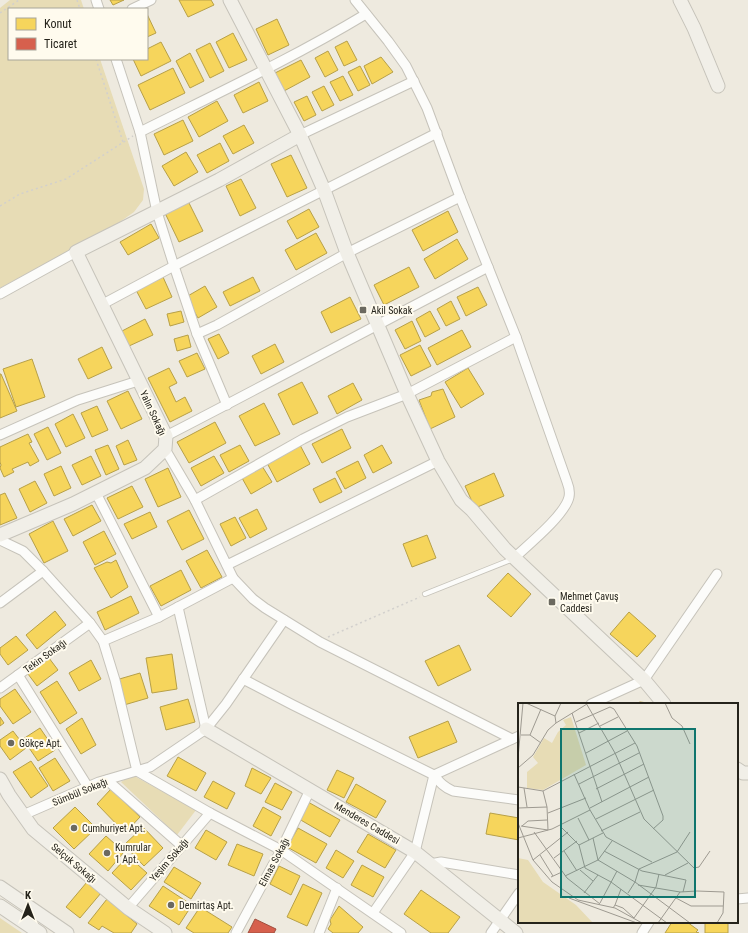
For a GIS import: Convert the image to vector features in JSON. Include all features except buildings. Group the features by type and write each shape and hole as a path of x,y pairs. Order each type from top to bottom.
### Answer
{"street":[{"path":"134,8 151,0"},
{"path":"230,0 300,135 324,190 347,253 407,394 438,461 461,500 472,510 505,549 644,680 663,703"},
{"path":"355,0 406,66 425,102 460,197 516,337 569,489 569,497 566,505 550,524 514,558"},
{"path":"680,0 694,28 718,86"},
{"path":"140,132 267,70 337,32 366,14"},
{"path":"116,60 140,132 157,212 174,266 196,334 227,404"},
{"path":"0,294 76,252 220,180 300,135 414,81"},
{"path":"101,305 174,266 437,133"},
{"path":"196,334 217,325 347,253 460,197"},
{"name":"Yalın Sokağı","path":"0,535 74,504 145,468 165,443 138,381 76,252"},
{"path":"488,267 227,404 165,443 233,578 253,599 320,642 515,738"},
{"path":"195,500 291,446 347,417 407,394 516,337"},
{"path":"0,435 78,400 138,381"},
{"path":"227,566 438,461"},
{"path":"96,493 158,617"},
{"path":"0,540 23,551 90,623 102,641 115,680 137,771 210,813 281,850 401,933"},
{"path":"0,603 43,571"},
{"path":"593,703 644,680 717,574"},
{"path":"102,641 158,617 233,578"},
{"path":"178,607 206,729"},
{"name":"Sümbül Sokağı","path":"24,815 88,787 150,767 206,729 284,620"},
{"name":"Tekin Sokağı","path":"0,688 90,623"},
{"path":"18,675 88,787"},
{"path":"243,679 293,706 434,775 440,784 453,791 518,800"},
{"name":"Menderes Caddesi","path":"206,729 415,852 516,933"},
{"path":"434,775 515,738"},
{"path":"738,770 743,773 748,772"},
{"path":"373,913 415,852 434,775"},
{"name":"Selçuk Sokağı","path":"0,779 4,796 24,815 33,829 128,908 165,933"},
{"path":"107,780 182,846"},
{"name":"Elmas Sokağı","path":"236,933 281,850 310,790"},
{"name":"Yeşim Sokağı","path":"128,908 210,813"},
{"path":"430,864 441,862 518,875"},
{"path":"0,887 67,933"},
{"path":"319,933 337,888"},
{"path":"491,933 518,894"},
{"path":"738,899 748,898"},
{"path":"0,906 40,933"},
{"path":"642,933 648,923"}],"lane":[{"path":"425,594 514,558"}],"path":[{"path":"0,14 18,0"},
{"path":"96,60 123,142"},
{"path":"0,206 20,194 66,180 140,132"},
{"path":"320,642 326,637 425,594"}],"shaded area":[{"path":"10,0 81,0 84,8 8,8 8,60 100,60 144,189 143,200 134,212 114,226 0,288 0,8"},
{"path":"129,777 136,777 196,810 177,835 121,782"},
{"path":"0,918 22,933 0,933"}],"place":[{"name":"Akil Sokak","path":"363,310"},
{"name":"Mehmet Çavuş Caddesi","path":"552,602"},
{"name":"Gökçe Apt.","path":"11,743"},
{"name":"Cumhuriyet Apt.","path":"74,828"},
{"name":"Kumrular 1 Apt.","path":"107,853"},
{"name":"Demirtaş Apt.","path":"171,905"}]}
